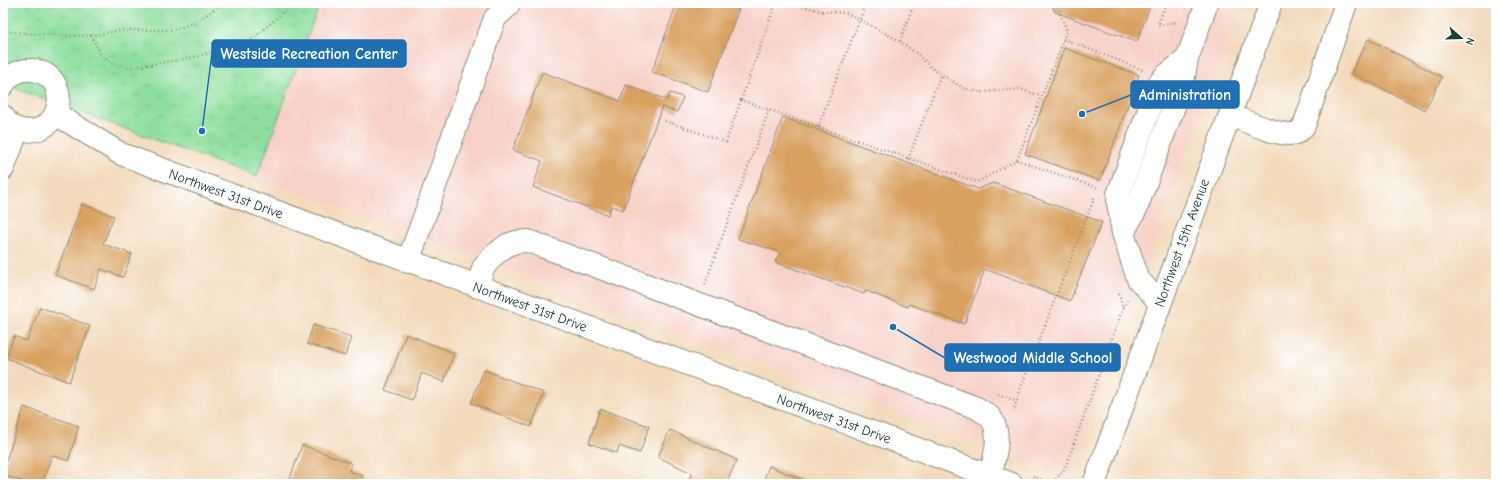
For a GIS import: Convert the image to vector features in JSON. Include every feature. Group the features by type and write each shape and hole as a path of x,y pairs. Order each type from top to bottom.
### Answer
{"street":[{"path":"1160,303 1138,279 1123,233 1118,194 1158,85 1164,77 1187,59 1207,3"},
{"name":"Northwest 15th Avenue","path":"1094,484 1271,3"},
{"path":"1230,115 1278,133 1292,135 1299,131 1304,126 1346,3"},
{"path":"408,262 496,8"},
{"path":"3,85 8,78 19,72 33,70 44,74 53,82 59,96 59,105 56,114 50,122 41,128 30,131 11,123 3,168"},
{"name":"Northwest 31st Drive","path":"56,114 121,154 408,262 1012,484"},
{"path":"478,287 483,268 492,257 507,246 516,242 536,244 977,408 991,418 997,434 996,451 990,476"}],"path":[{"path":"3,30 10,32 70,36 91,35 123,30 172,30 194,23 213,10 220,3"},
{"path":"91,35 100,53 111,63 126,68 179,60 199,56 253,39 294,3"},
{"path":"665,121 726,142 776,3"},
{"path":"791,3 820,11 847,13 900,41 916,53 934,70 965,89 983,92 1019,89 1042,96"},
{"path":"818,127 866,3"},
{"path":"900,41 914,3"},
{"path":"741,100 977,182 1018,160 1066,30 1056,3"},
{"path":"1166,3 1158,25 1184,20"},
{"path":"1063,39 1143,70"},
{"path":"908,158 941,74"},
{"path":"705,284 769,110"},
{"path":"1013,413 1099,188 1018,160"},
{"path":"1032,476 1046,481 1055,480 1065,468 1124,308"},
{"path":"994,393 1017,401"}],"shaded area":[{"path":"320,3 1241,3 1069,477 257,177"}],"green space":[{"path":"3,3 320,3 257,177 3,84"}],"building":[{"path":"677,3 741,3 708,92 652,72"},
{"path":"1051,3 1151,3 1137,42 1055,12"},
{"path":"1368,39 1442,77 1425,110 1351,73"},
{"path":"1064,48 1139,75 1100,181 1025,154"},
{"path":"542,72 620,101 626,85 667,100 670,93 683,97 677,112 662,107 623,210 611,206 608,215 533,187 542,161 513,150"},
{"path":"783,117 978,189 993,183 1102,222 1070,301 985,269 964,324 909,304 908,307 866,291 864,294 775,262 780,252 738,239"},
{"path":"82,204 114,216 103,244 132,254 123,277 101,269 94,289 55,275"},
{"path":"40,307 90,326 69,382 6,358 14,336 27,341"},
{"path":"313,325 351,337 345,356 307,344"},
{"path":"406,334 454,353 444,382 422,373 412,400 385,390"},
{"path":"484,370 544,393 531,427 471,403"},
{"path":"24,407 79,426 68,461 52,455 42,484 31,484 3,475 3,470"},
{"path":"600,409 649,426 640,453 619,446 617,453 589,443"},
{"path":"670,430 737,460 726,484 687,484 692,473 658,457"},
{"path":"302,445 351,463 349,471 363,476 360,484 288,484"},
{"path":"769,466 813,484 762,484"}],"place":[{"name":"Administration","path":"1082,114"},
{"name":"Westside Recreation Center","path":"202,131"},
{"name":"Westwood Middle School","path":"893,327"}]}
